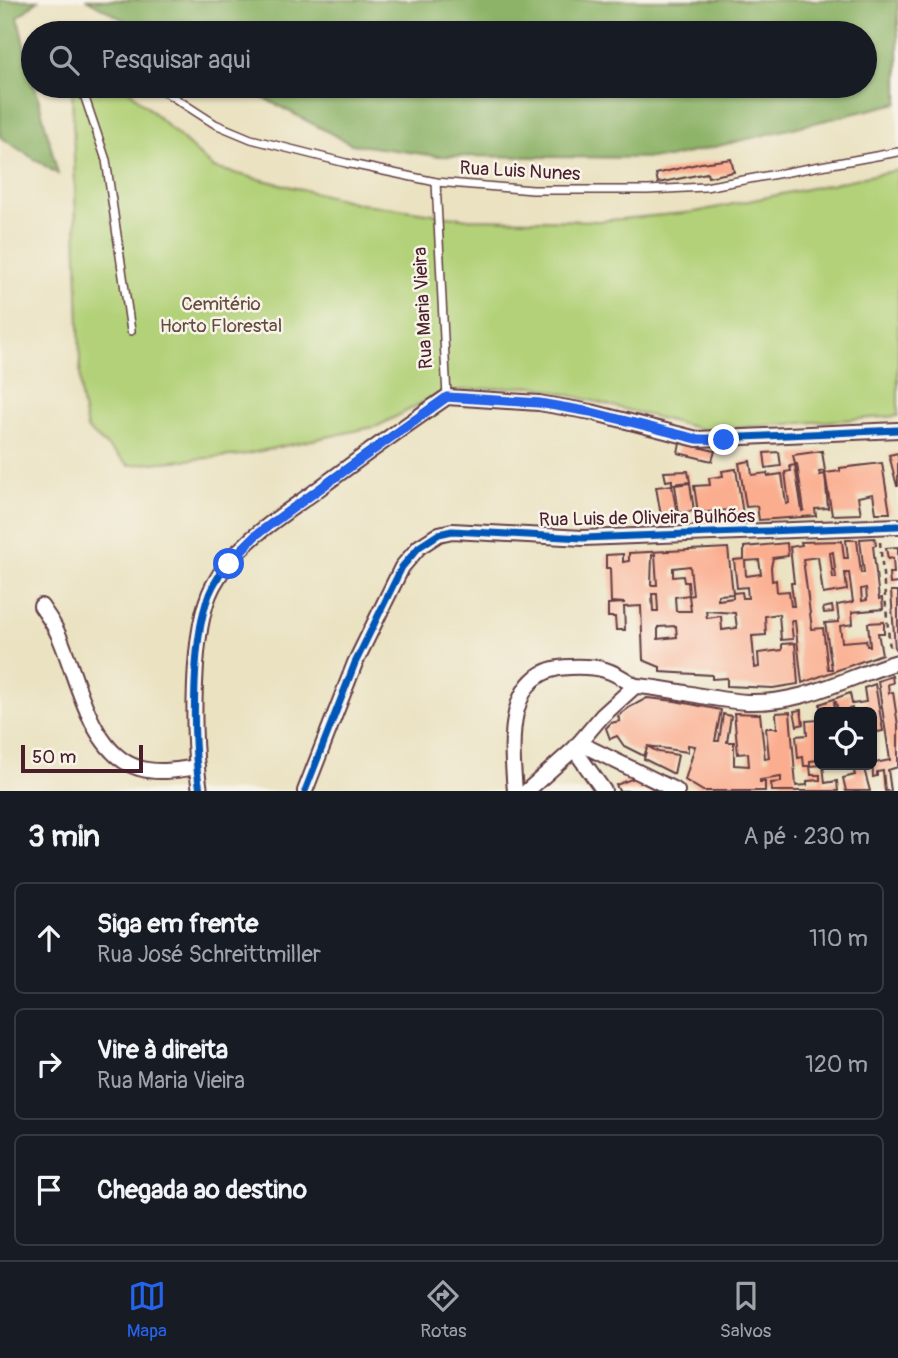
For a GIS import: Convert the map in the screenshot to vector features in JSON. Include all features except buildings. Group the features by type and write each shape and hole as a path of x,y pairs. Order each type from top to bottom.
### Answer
{"street":[{"path":"200,791 195,709 198,653 203,618 212,587 256,535 447,397 539,403 591,412 697,439 898,430"},
{"name":"Rua Luis de Oliveira Bulhões","path":"305,791 355,663 402,567 419,547 439,534 467,531 583,538 898,526"},
{"path":"41,606 58,634 92,721 108,747 120,760 152,771 197,767"},
{"path":"515,791 515,720 521,697 528,683 536,675 565,667 592,667 613,671 635,686 662,687 749,702 820,692 896,662"},
{"path":"527,791 576,746 601,716 635,686"},
{"path":"576,746 604,791"},
{"path":"576,746 677,791"}],"lane":[{"path":"85,98 106,160 131,331"},
{"name":"Rua Luis Nunes","path":"175,98 215,124 251,139 436,182 533,190 705,187 898,152"},
{"name":"Rua Maria Vieira","path":"436,182 447,397"}],"path":[{"path":"878,527 890,648 896,662"}],"green space":[{"path":"0,0 38,0 18,17 21,31 21,98 38,98 58,174 0,137"},
{"path":"88,0 898,0 898,103 668,158 437,156 351,144 264,98 877,98 877,21 126,21"},
{"name":"Cemitério Horto Florestal","path":"72,98 137,98 214,168 357,203 468,219 599,221 695,212 898,170 898,416 705,430 535,386 445,391 378,426 242,455 129,465 87,429 81,397"}],"cycle path":[{"path":"200,791 195,745 197,657 206,605 222,571 244,545 271,523 447,397 539,403 591,412 697,439 898,430"},
{"path":"305,791 355,663 402,567 419,547 439,534 452,531 583,538 898,526"}],"route":[{"path":"229,564 256,535 447,397 539,403 591,412 697,439 724,440"}]}
